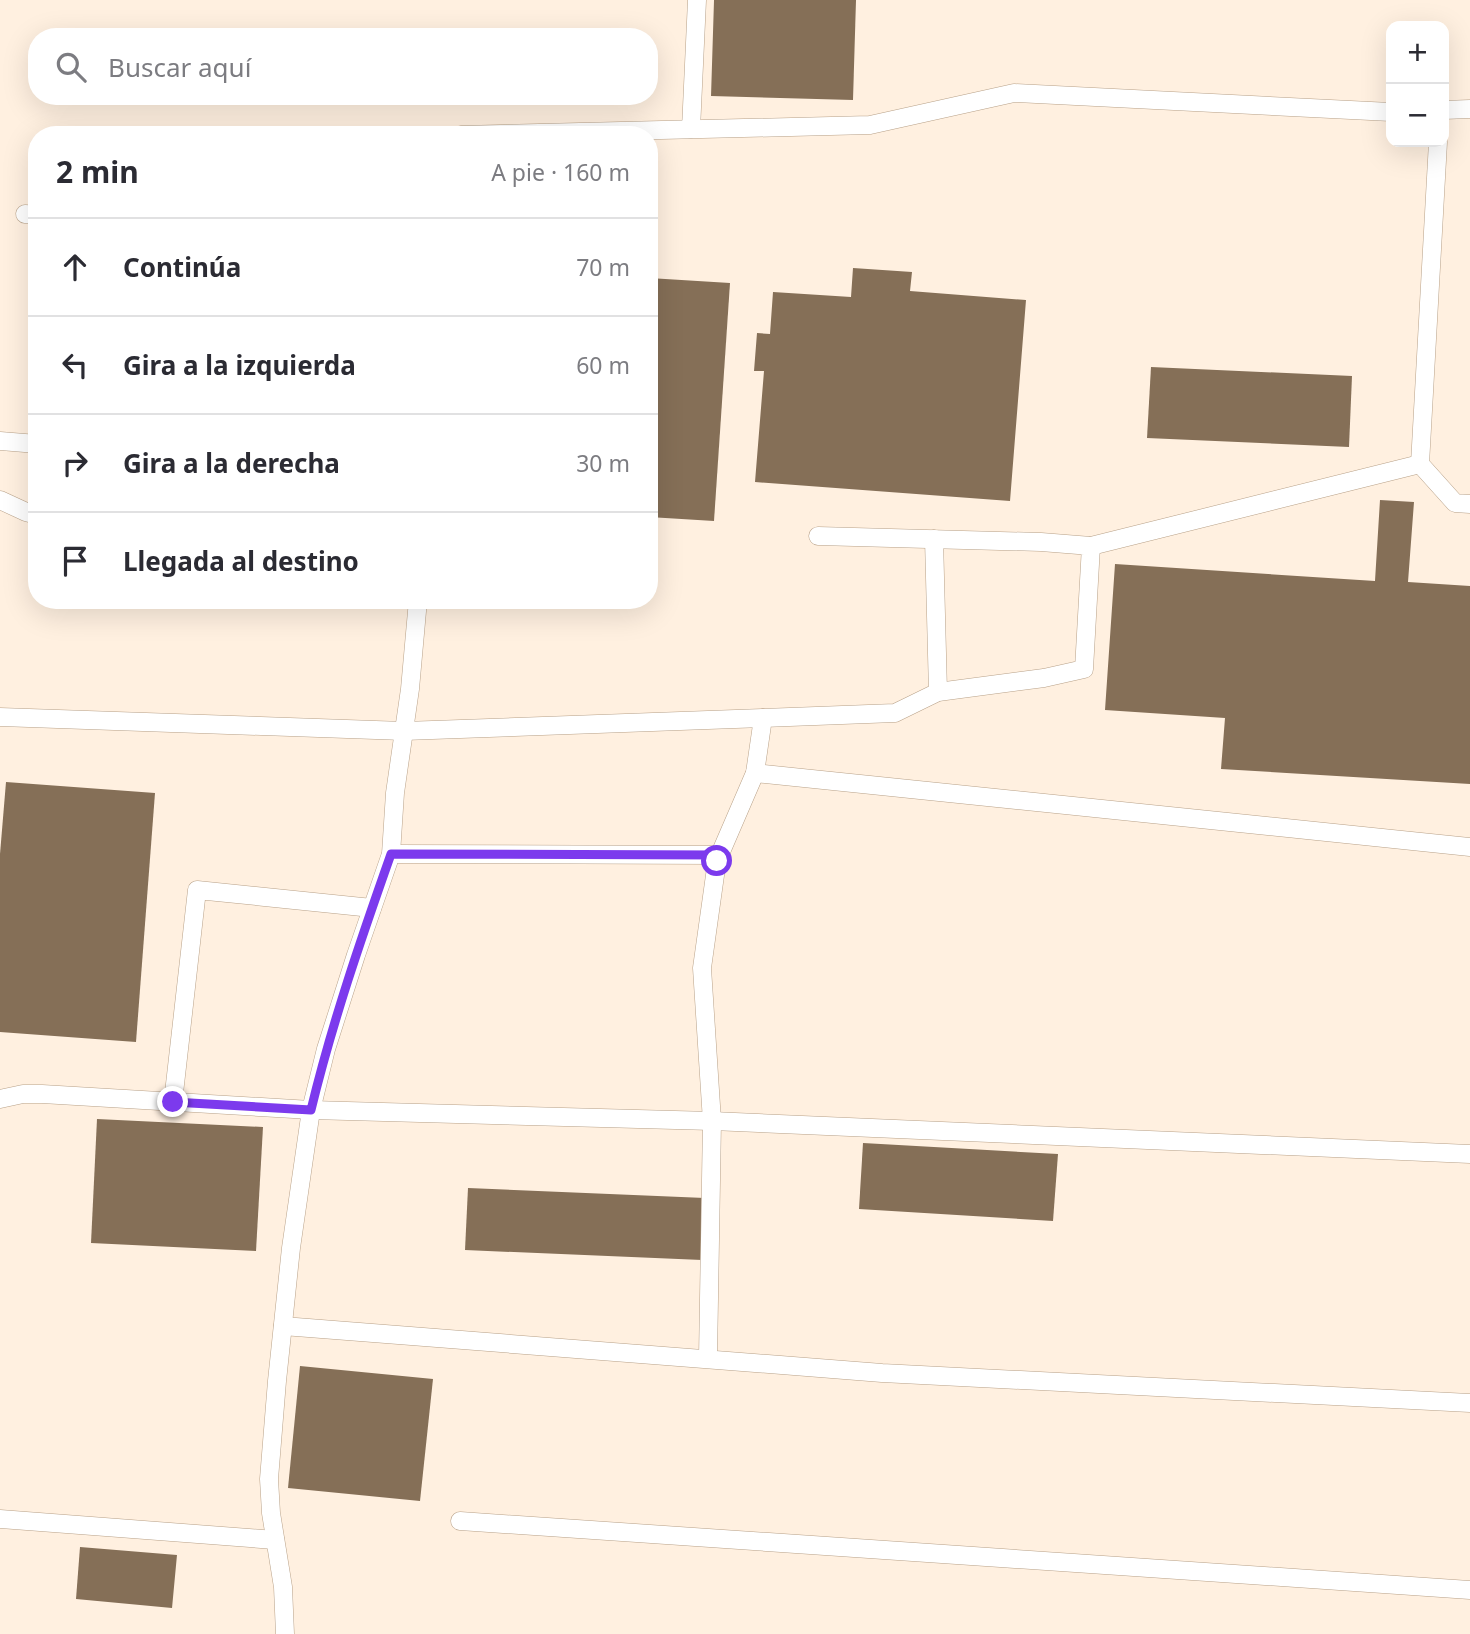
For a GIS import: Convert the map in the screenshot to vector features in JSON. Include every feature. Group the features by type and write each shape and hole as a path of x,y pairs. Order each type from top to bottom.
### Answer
{"lane":[{"path":"691,129 696,0"},
{"path":"658,130 870,125 1014,93 1386,112"},
{"path":"1449,110 1470,108"},
{"path":"1438,147 1420,464 1455,503 1470,504"},
{"path":"0,440 28,443"},
{"path":"818,536 1091,545 1420,464"},
{"path":"0,500 28,513"},
{"path":"934,539 938,692"},
{"path":"0,717 404,730 895,713 938,692 1044,678 1084,669 1091,545"},
{"path":"285,1634 283,1587 269,1479 276,1381 291,1248 311,1110 326,1049 391,854 395,793 410,689 417,609"},
{"path":"708,1358 712,1121 702,968 717,861 755,773 763,718"},
{"path":"755,773 1470,847"},
{"path":"391,854 720,855"},
{"path":"173,1102 197,890 372,908"},
{"path":"0,1099 23,1094 42,1094 311,1110 712,1121 1470,1154"},
{"path":"283,1326 882,1373 1470,1403"},
{"path":"0,1519 275,1540"},
{"path":"460,1521 1470,1590"}],"building":[{"path":"714,0 856,0 853,100 711,96"},
{"path":"853,268 912,272 910,291 1026,300 1010,501 755,482 764,371 754,371 757,333 770,334 773,292 851,297"},
{"path":"658,279 730,283 714,521 658,518"},
{"path":"1151,367 1352,376 1349,447 1147,438"},
{"path":"1380,500 1414,502 1408,582 1470,586 1470,784 1221,769 1225,718 1105,710 1115,564 1375,581"},
{"path":"6,782 155,793 136,1042 0,1032 0,854"},
{"path":"97,1119 263,1127 256,1251 91,1243"},
{"path":"863,1143 1058,1154 1053,1221 859,1209"},
{"path":"468,1188 705,1198 702,1260 465,1250"},
{"path":"300,1366 433,1379 420,1501 288,1488"},
{"path":"80,1547 177,1555 172,1608 76,1599"}],"route":[{"path":"173,1102 311,1110 326,1049 391,854 720,855 717,861"}]}
